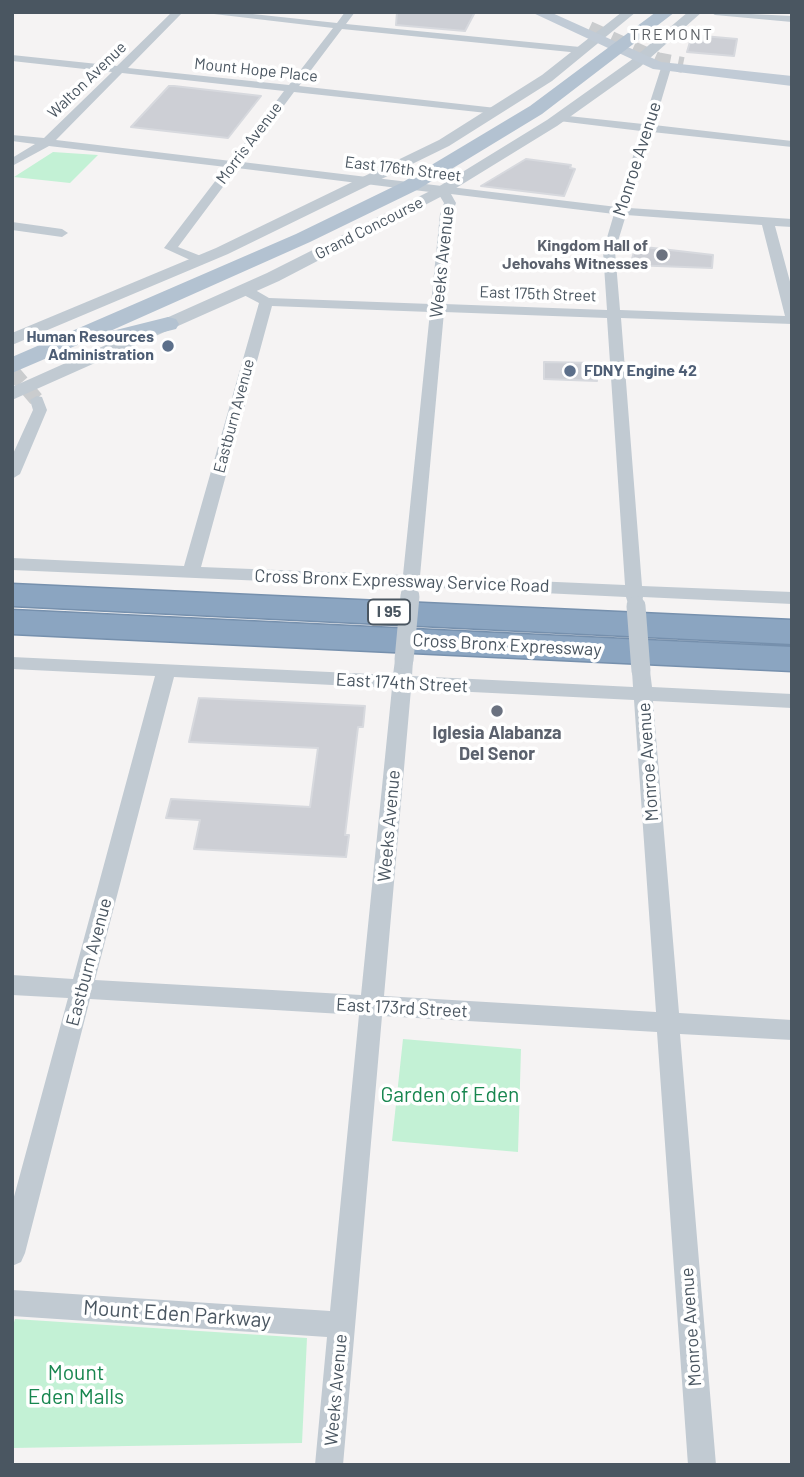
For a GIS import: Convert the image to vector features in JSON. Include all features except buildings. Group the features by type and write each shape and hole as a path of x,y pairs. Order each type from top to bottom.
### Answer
{"highway":[{"name":"Cross Bronx Expressway","path":"12,595 792,632"},
{"name":"Cross Bronx Expressway","path":"12,622 792,659"}],"main road":[{"path":"538,12 594,28 612,26 686,56 792,74"},
{"path":"551,12 594,28"},
{"path":"564,12 594,28 618,48 667,68 792,74"},
{"path":"663,15 683,12"},
{"name":"Grand Concourse","path":"16,361 303,239 410,186 528,115 663,15"},
{"path":"684,63 792,74"},
{"path":"16,361 168,324"}],"street":[{"name":"Walton Avenue","path":"12,163 47,142 178,12"},
{"path":"202,12 580,50"},
{"name":"Morris Avenue","path":"201,261 170,248 350,12"},
{"path":"612,26 630,12"},
{"name":"Grand Concourse","path":"12,394 245,290 443,190 559,118 640,58 696,12"},
{"path":"715,12 792,19"},
{"path":"12,340 201,261 444,143 547,78 580,50 594,28"},
{"name":"Mount Hope Place","path":"12,58 496,111"},
{"name":"Monroe Avenue","path":"667,68 609,251 702,1465"},
{"path":"559,118 792,144"},
{"name":"East 176th Street","path":"12,138 620,211 792,223"},
{"name":"Weeks Avenue","path":"329,1465 446,212 450,202 443,190"},
{"path":"768,222 792,318"},
{"path":"12,226 62,233"},
{"name":"East 175th Street","path":"245,290 266,302 792,318"},
{"name":"Eastburn Avenue","path":"191,572 266,302"},
{"path":"12,474 40,410 37,400"},
{"name":"Cross Bronx Expressway Service Road","path":"12,564 191,572 411,589 635,598 792,598"},
{"name":"East 174th Street","path":"12,663 166,671 403,671 642,683 792,701"},
{"name":"Eastburn Avenue","path":"12,1252 166,671"},
{"name":"East 173rd Street","path":"12,985 792,1030"},
{"name":"Mount Eden Parkway","path":"12,1303 342,1325"}],"green space":[{"path":"53,152 98,155 70,183 14,177"},
{"name":"Garden of Eden","path":"403,1039 521,1049 518,1152 392,1141"},
{"name":"Mount Eden Malls","path":"15,1319 307,1338 302,1443 12,1448 12,1329"}],"tunnel":[{"path":"589,29 657,60 683,65"},
{"path":"12,371 37,400"}],"place":[{"name":"Kingdom Hall of Jehovahs Witnesses","path":"662,255"},
{"name":"Human Resources Administration","path":"168,346"},
{"name":"FDNY Engine 42","path":"570,371"},
{"name":"Iglesia Alabanza Del Senor","path":"497,711"}],"district":[{"name":"TREMONT","path":"672,35"}]}
